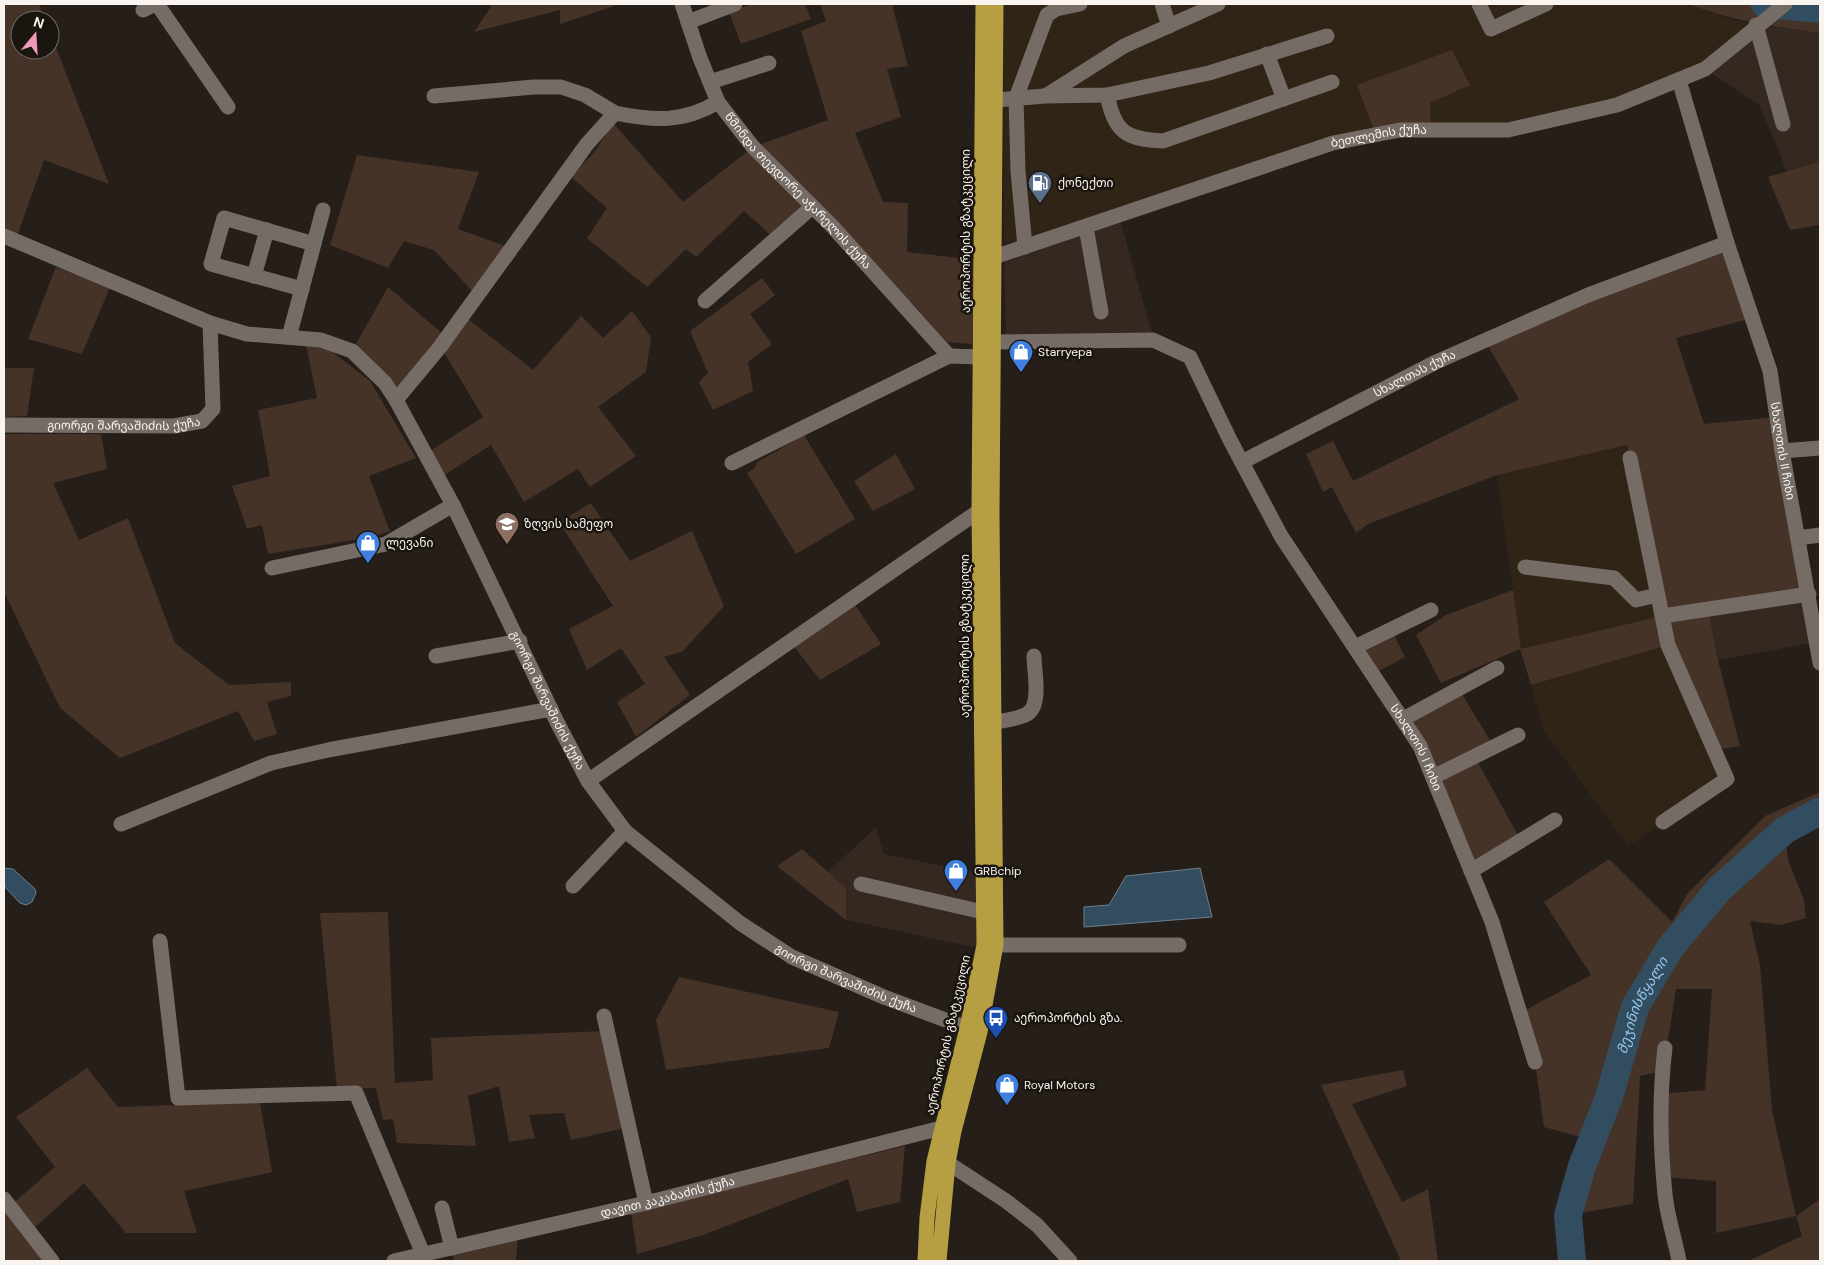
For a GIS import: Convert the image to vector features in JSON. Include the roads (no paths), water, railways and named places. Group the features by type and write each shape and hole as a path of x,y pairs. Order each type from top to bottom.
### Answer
{"highway":[{"name":"აეროპორტის გზატკეცილი","path":"925,1261 928,1209 941,1128 967,1028 984,945 980,511 983,4"},
{"path":"939,1261 948,1163 954,1131 980,1032 996,945 996,722 992,513 996,4"}],"street":[{"name":"წმინდა თევდორე აჭარელის ქუჩა","path":"682,4 718,102 753,147 812,207 949,356"},
{"path":"688,22 735,4"},
{"path":"1025,247 1018,171 1016,98 1047,15 1056,9 1080,4"},
{"path":"1162,4 1169,26"},
{"path":"1045,96 1124,46 1218,4"},
{"path":"1479,4 1491,29 1546,4"},
{"name":"ბეთლემის ქუჩა","path":"994,257 1333,143 1400,130 1508,130 1617,105 1705,69 1756,25 1785,4"},
{"path":"152,6 228,107"},
{"path":"1756,25 1783,124"},
{"path":"996,100 1107,94 1209,73 1327,36"},
{"path":"1267,54 1284,99"},
{"path":"710,82 769,63"},
{"path":"1678,80 1727,243"},
{"path":"1107,94 1111,112 1125,134 1140,140 1163,141 1332,82"},
{"path":"434,96 534,87 561,87 585,95 615,112 643,118 673,118 698,114 718,102"},
{"path":"396,400 440,347 587,144 615,112"},
{"path":"705,302 812,207"},
{"path":"289,337 323,210"},
{"path":"302,289 211,264 224,218 314,244"},
{"path":"1086,227 1101,312"},
{"path":"254,276 267,230"},
{"name":"გიორგი შარვაშიძის ქუჩა","path":"4,236 210,323 247,334 320,340 352,351 385,383 396,400 453,505 520,640 551,709 588,781 625,831 740,923 792,957 884,997 967,1028"},
{"name":"სხალთის II ჩიხი","path":"1727,243 1770,371 1782,451 1819,641 1820,663"},
{"name":"სხალთას ქუჩა","path":"1242,462 1436,362 1588,295 1727,243"},
{"name":"გიორგი შარვაშიძის ქუჩა","path":"4,425 174,426 202,421 213,409 210,323"},
{"path":"994,342 1153,340 1190,357 1242,462"},
{"path":"732,463 949,356 980,358"},
{"path":"1782,451 1820,448"},
{"path":"1630,458 1668,645 1726,779 1663,822"},
{"name":"სხალთის I ჩიხი","path":"1242,462 1282,536 1420,746 1492,922 1535,1062"},
{"path":"272,568 386,544 453,505"},
{"path":"588,781 980,511"},
{"path":"1798,538 1820,535"},
{"path":"1524,567 1614,578 1636,600 1658,595"},
{"path":"1662,616 1809,594"},
{"path":"1355,647 1431,610"},
{"path":"436,656 520,640"},
{"path":"996,722 1025,715 1032,709 1035,698 1034,656"},
{"path":"1402,719 1497,668"},
{"path":"120,824 271,763 328,750 551,709"},
{"path":"1433,777 1518,735"},
{"path":"1471,871 1555,820"},
{"path":"573,886 625,831"},
{"path":"861,884 983,912"},
{"path":"160,941 178,1098 356,1093 423,1254"},
{"path":"996,945 1179,945"},
{"path":"604,1016 646,1202"},
{"path":"1665,1048 1660,1094 1665,1196 1679,1261"},
{"name":"დავით კაკაბაძის ქუჩა","path":"394,1261 646,1202 941,1128"},
{"path":"948,1163 1006,1201 1037,1225 1070,1261"},
{"path":"4,1198 52,1261"},
{"path":"442,1208 452,1248"}],"water":[{"path":"4,868 13,869 35,889 36,893 32,902 26,905 20,903 4,886"},
{"path":"1200,868 1212,917 1084,927 1084,907 1109,905 1126,876"}],"waterway":[{"name":"მეჯინისწყალი","path":"1765,4 1820,9"},
{"name":"მეჯინისწყალი","path":"1572,1261 1568,1215 1582,1166 1609,1097 1635,1007 1670,948 1719,889 1785,830 1820,811"}],"place":[{"name":"ქონექთი","path":"1040,204"},
{"name":"Starryepa","path":"1021,373"},
{"name":"ზღვის სამეფო","path":"507,545"},
{"name":"ლევანი","path":"368,564"},
{"name":"GRBchip","path":"956,892"},
{"name":"აეროპორტის გზა.","path":"996,1039"},
{"name":"Royal Motors","path":"1007,1106"}]}
